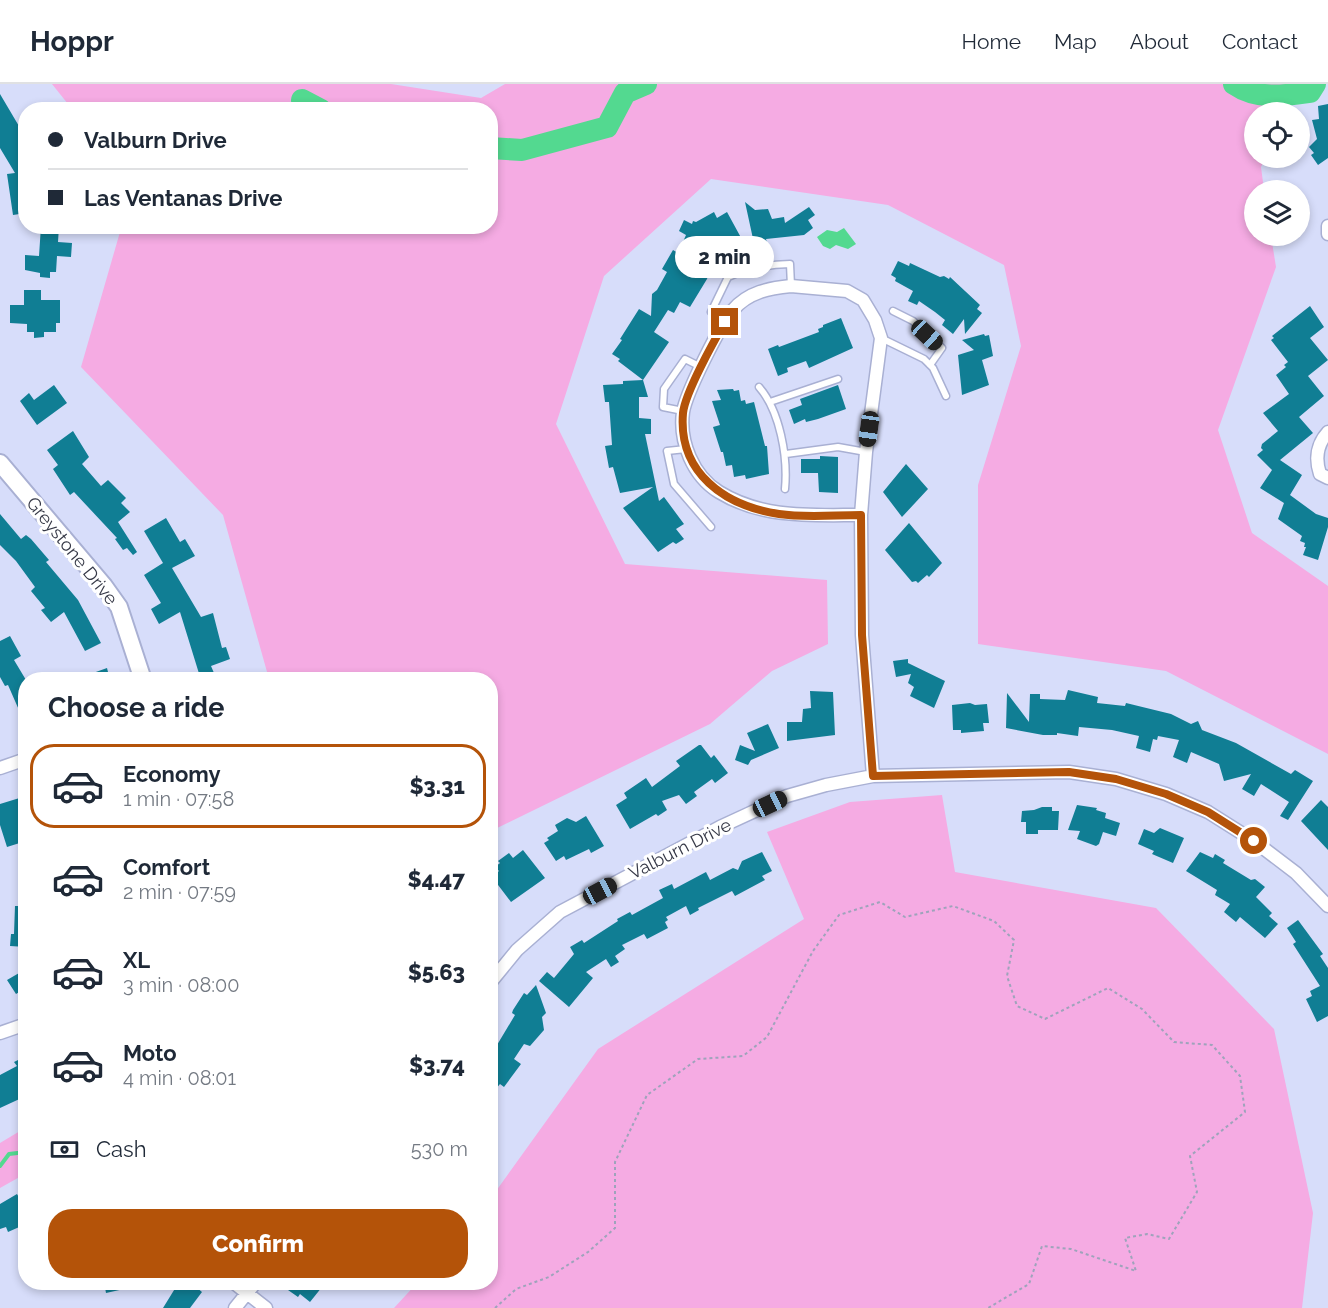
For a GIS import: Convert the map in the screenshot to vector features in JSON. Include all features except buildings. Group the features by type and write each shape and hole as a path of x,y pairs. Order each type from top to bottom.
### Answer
{"street":[{"path":"1328,226 1328,234"},
{"path":"861,515 780,514 747,507 717,491 699,474 687,448 683,411 725,322 734,309 749,297 769,288 791,286 847,291 863,300 881,338 866,452 861,515 862,635 873,776"},
{"path":"1328,432 1318,449 1317,464 1320,474 1328,478"},
{"name":"Greystone Drive","path":"0,463 104,586 119,607 140,672"},
{"path":"0,767 18,761"},
{"name":"Valburn Drive","path":"498,973 517,950 560,912 720,827 787,796 826,785 873,776 1069,772 1116,779 1166,794 1208,812 1288,866 1328,906"},
{"path":"0,1032 18,1026"},
{"path":"244,1290 266,1308"},
{"path":"236,1308 250,1290"}],"lane":[{"path":"725,322 711,312 728,277 769,264 790,264 791,286"},
{"path":"893,312 912,321 942,348 930,365"},
{"path":"881,338 924,359 930,365 946,396"},
{"path":"683,411 663,407 664,389 685,359 702,368"},
{"path":"770,402 837,379"},
{"path":"759,387 770,402 786,454 785,489"},
{"path":"786,454 838,447 866,452"},
{"path":"687,448 668,451 674,484 711,527"}],"path":[{"path":"495,1308 516,1289 549,1277 588,1252 615,1228 615,1162 647,1095 698,1059 743,1056 767,1037 813,951 840,915 880,902 905,917 953,906 994,921 1014,940 1007,976 1017,1006 1045,1019 1108,988 1142,1010 1174,1042 1212,1045 1240,1076 1245,1112 1190,1156 1197,1192 1169,1239 1147,1234 1125,1238 1136,1271 1071,1249 1042,1246 1029,1284 988,1308"}],"shaded area":[{"path":"52,84 391,84 481,98 505,84 1298,84 1290,102 1244,102 1244,168 1261,168 1263,180 1244,180 1244,246 1273,246 1276,267 1218,430 1252,533 1328,586 1328,754 1166,671 978,644 978,485 1021,346 1004,265 888,205 711,179 604,276 556,424 625,564 827,580 828,644 772,671 710,724 498,828 498,672 267,672 223,515 81,367 119,234 498,234 498,102 66,102"},
{"path":"844,228 856,244 848,249 836,245 830,249 823,246 817,237 827,230 837,232"},
{"path":"942,795 955,872 1156,908 1274,1029 1313,1213 1302,1308 394,1308 411,1290 498,1290 498,1188 598,1049 804,919 767,832 850,802"},
{"path":"18,1132 18,1178 0,1188 0,1143"}],"waterway":[{"path":"498,148 522,150 607,127 625,93 646,84"},
{"path":"1234,84 1252,93 1271,96 1310,92 1315,84"},
{"path":"302,100 306,102"},
{"path":"0,1166 9,1154 18,1153"}],"route":[{"path":"725,322 710,348 683,411 684,436 688,455 699,474 717,491 747,507 780,514 861,515 862,635 873,776 1069,772 1116,779 1166,794 1208,812 1254,841"}]}
